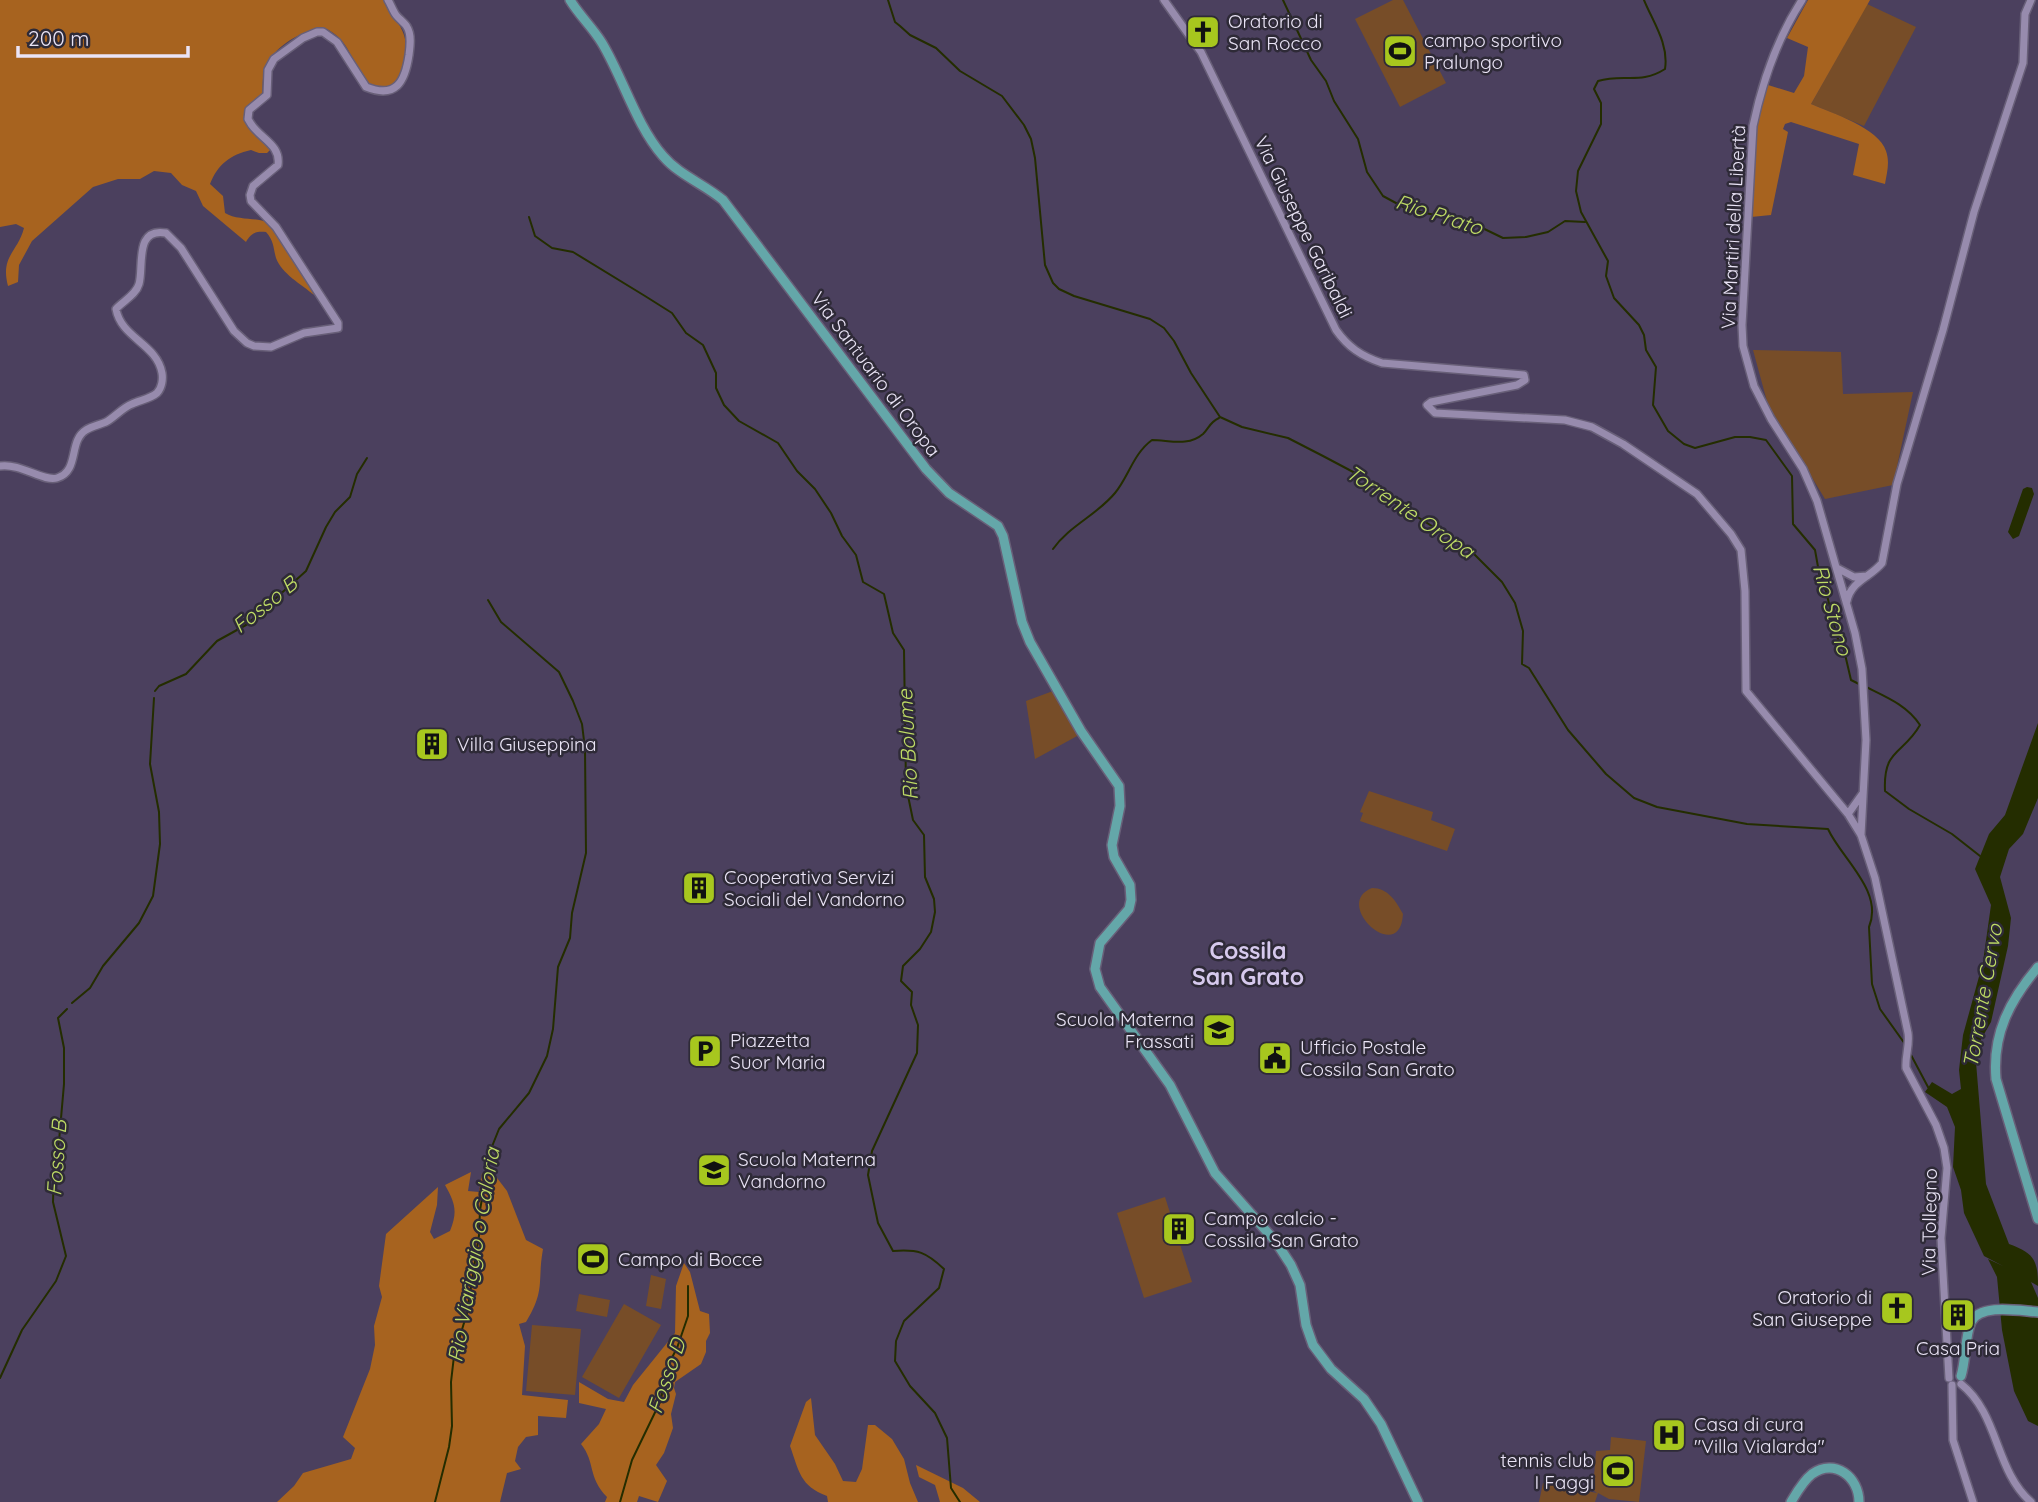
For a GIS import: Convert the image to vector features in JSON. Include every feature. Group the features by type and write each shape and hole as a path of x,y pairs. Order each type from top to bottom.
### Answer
{"main road":[{"name":"Via Santuario di Oropa","path":"570,0 601,41 661,155 723,200 939,485 998,526 1003,536 1022,622 1030,642 1081,731 1119,786 1120,806 1112,845 1114,857 1130,885 1131,900 1129,909 1100,943 1095,969 1101,986 1170,1085 1215,1173 1276,1242 1292,1265 1300,1285 1306,1325 1313,1345 1331,1369 1364,1399 1381,1424 1419,1502"},
{"path":"2038,967 2022,986 2006,1014 1997,1040 1994,1061 1996,1079 2038,1220"},
{"path":"1960,1378 1971,1322 1978,1313 1988,1310 2038,1312"},
{"path":"1791,1502 1808,1478 1817,1471 1828,1468 1850,1476 1858,1490 1859,1502"}],"street":[{"path":"0,466 17,466 48,479 59,477 71,465 78,438 84,431 106,422 131,404 152,396 160,388 163,376 156,357 122,326 116,309 139,284 140,257 146,239 153,233 166,233 174,241 234,331 247,343 271,347 304,333 338,328 338,323 276,227 251,201 253,186 278,165 279,159 278,152 251,124 248,119 249,110 267,95 268,70 274,59 303,38 317,32 323,32 337,42 366,87 380,91 398,86 404,79 408,65 410,41 408,28 396,16 388,0"},
{"name":"Via Giuseppe Garibaldi","path":"1164,0 1201,51 1336,330 1346,344 1368,359 1382,363 1524,375 1525,380 1517,385 1427,405 1435,413 1566,420 1592,427 1623,444 1697,494 1731,534 1741,550 1745,591 1746,691 1848,814 1861,835"},
{"name":"Via Martiri della Libertà","path":"1802,0 1771,66 1759,97 1753,126 1743,346 1754,386 1803,470 1817,502 1855,633 1862,680 1866,740 1863,793"},
{"path":"1841,584 1868,575 1882,563 1901,471 1943,330 1974,212 2023,64 2025,14 2031,0"},
{"path":"1837,568 1855,581"},
{"path":"1847,605 1855,581"},
{"path":"1848,814 1863,793"},
{"path":"1861,835 1863,793"},
{"path":"1837,802 1854,805"},
{"path":"1848,814 1863,805"},
{"name":"Via Tollegno","path":"1861,835 1875,878 1910,1042 1905,1060 1906,1068 1936,1125 1944,1148 1947,1168 1941,1238 1953,1440 1973,1502"},
{"name":"Via Tollegno","path":"1948,1352 1952,1368 1984,1410 2013,1484 2031,1502"},
{"path":"1951,1382 1958,1387 1960,1378"}],"shaded area":[{"path":"0,0 385,0 404,34 406,49 400,75 394,84 384,87 369,83 343,42 327,29 299,35 282,46 269,61 263,75 262,96 246,110 248,123 270,150 267,153 259,153 251,150 231,158 221,166 210,184 223,196 225,213 264,221 274,228 314,295 279,264 272,241 266,232 254,233 246,242 203,206 196,191 182,185 171,173 154,171 140,179 118,179 93,187 32,241 19,265 18,282 8,286 6,268 24,228 16,224 0,227"},
{"name":"campo sportivo Pralungo","path":"1393,0 1403,0 1446,83 1400,107 1355,19"},
{"path":"1808,0 1870,0 1811,104 1865,128 1882,143 1888,159 1885,184 1853,175 1859,144 1791,122 1785,124 1783,129 1788,132 1771,215 1751,217 1756,124 1768,85 1794,93 1804,76 1808,47 1787,38"},
{"path":"1867,4 1916,27 1864,126 1811,104"},
{"path":"1753,350 1841,352 1843,394 1913,392 1893,485 1825,499 1768,405"},
{"path":"1053,691 1079,735 1035,759 1026,701"},
{"path":"1369,791 1433,812 1431,820 1455,829 1447,851 1360,821 1363,813 1360,812"},
{"path":"1372,888 1387,893 1403,914 1399,929 1391,935 1371,927 1363,917 1359,906 1361,896"},
{"path":"471,1172 468,1191 479,1192 482,1173 494,1174 507,1191 526,1240 543,1249 536,1301 526,1322 519,1324 525,1346 522,1395 568,1400 566,1418 538,1416 538,1435 526,1437 518,1447 515,1461 521,1469 507,1473 500,1502 277,1502 303,1473 351,1459 355,1448 343,1437 370,1369 375,1345 374,1326 382,1297 379,1286 386,1234 438,1187 437,1205 430,1232 434,1239 450,1231 454,1207 445,1185"},
{"path":"1165,1197 1192,1282 1144,1298 1117,1213"},
{"path":"684,1263 690,1272 700,1311 709,1314 710,1333 701,1364 675,1382 676,1394 671,1414 673,1428 664,1453 656,1465 667,1481 658,1502 639,1496 637,1502 605,1502 607,1497 597,1483 589,1457 581,1444 599,1424 606,1409 579,1403 579,1382 608,1399 624,1402 633,1385 675,1333 676,1286"},
{"path":"651,1275 666,1279 661,1309 646,1306"},
{"path":"579,1294 610,1300 607,1317 576,1311"},
{"path":"624,1304 661,1325 619,1398 582,1377"},
{"path":"532,1325 581,1329 575,1395 526,1391"},
{"path":"811,1398 815,1435 843,1481 856,1482 862,1469 868,1425 875,1425 892,1439 904,1459 918,1502 828,1502 827,1496 811,1487 802,1477 790,1446 806,1402"},
{"name":"tennis club I Faggi","path":"1611,1437 1646,1441 1639,1502 1609,1499 1598,1493 1595,1502 1539,1502 1543,1483 1597,1493 1593,1490 1596,1451 1610,1450"},
{"path":"916,1465 963,1488 980,1502 940,1502 935,1485 919,1477"}],"water":[{"path":"2032,488 2034,494 2019,536 2013,539 2008,532 2023,489"},
{"name":"Torrente Cervo","path":"2038,723 2038,798 2023,834 2009,849 2000,877 2011,918 2008,946 1991,1022 1975,1050 1986,1184 2009,1244 2029,1254 2037,1270 2038,1286 2031,1282 2038,1298 2038,1426 2028,1421 2014,1391 2002,1330 1997,1277 1988,1259 2003,1266 1984,1256 1964,1213 1961,1190 1953,1167 1955,1127 1947,1107 1925,1092 1932,1082 1952,1094 1961,1089 1959,1070 1963,1035 1983,962 1991,905 1975,869 1989,834 2005,815"}],"waterway":[{"name":"Torrente Oropa","path":"888,0 895,22 910,35 936,48 960,71 1002,96 1024,125 1031,139 1035,158 1045,265 1053,283 1074,296 1150,319 1164,328 1220,417 1242,427 1288,438 1357,474 1400,506 1470,550 1502,582 1515,603 1523,631 1522,664 1529,668 1568,730 1606,774 1634,798 1657,807 1747,824 1828,829 1859,875 1871,901 1869,927 1872,984 1880,1009 1905,1044"},
{"name":"Rio Prato","path":"1283,0 1311,60 1326,81 1334,101 1358,139 1367,172 1383,196 1407,209 1472,223 1503,238 1548,232 1565,221 1585,222"},
{"name":"Rio Stono","path":"1644,0 1665,51 1665,69 1640,78 1598,81 1594,89 1601,103 1601,124 1578,171 1576,191 1581,212 1608,261 1606,276 1614,298 1639,325 1644,335 1646,350 1656,367 1653,405 1668,431 1684,444 1695,448 1735,437 1766,440 1792,476 1793,524 1815,550 1820,578 1851,680 1859,684"},
{"name":"Rio Bolume","path":"529,217 535,236 552,248 573,252 672,313 686,333 703,345 716,373 716,388 724,405 739,421 778,443 797,471 815,489 856,555 863,582 884,594 893,633 904,650 906,786 913,820 924,835 925,877 934,899 935,912 931,932 920,949 903,966 901,981 912,992 911,1005 918,1025 917,1053 872,1151 868,1175 878,1223 893,1251 921,1253 944,1269 939,1288 904,1321 896,1341 895,1361 910,1386 935,1413 947,1438 951,1488 960,1502"},
{"path":"1053,549 1115,493 1140,452 1152,440 1191,440 1203,434 1219,418"},
{"name":"Fosso B","path":"155,691 159,686 186,674 217,641 246,625 306,571 326,527 335,512 350,497 357,474 367,458"},
{"name":"Rio Viariggio o Caloria","path":"435,1502 449,1447 454,1356 467,1313 491,1149 499,1129 529,1093 547,1056 553,1029 558,967 570,938 572,913 586,853 585,749 582,724 559,672 501,622 488,600"},
{"name":"Rio Stono","path":"1864,686 1902,707 1920,725 1891,759 1885,777 1885,791 1909,809 1952,834 1980,856"},
{"name":"Fosso B","path":"72,1003 90,988 103,966 139,923 153,896 160,844 159,812 150,764 154,698"},
{"name":"Fosso B","path":"0,1378 22,1330 56,1281 66,1256 53,1202 54,1168 64,1084 64,1048 58,1018 67,1009"},
{"name":"Torrente Oropa","path":"1911,1055 1928,1087"},
{"name":"Fosso D","path":"620,1502 632,1460 661,1400 666,1369 677,1348 688,1316 688,1286"}],"place":[{"name":"Oratorio di San Rocco","path":"1203,32"},
{"name":"campo sportivo Pralungo","path":"1400,51"},
{"name":"Villa Giuseppina","path":"432,744"},
{"name":"Cooperativa Servizi Sociali del Vandorno","path":"699,888"},
{"name":"Scuola Materna Frassati","path":"1219,1030"},
{"name":"Piazzetta Suor Maria","path":"705,1051"},
{"name":"Ufficio Postale Cossila San Grato","path":"1275,1058"},
{"name":"Scuola Materna Vandorno","path":"714,1170"},
{"name":"Campo calcio - Cossila San Grato","path":"1179,1229"},
{"name":"Campo di Bocce","path":"593,1259"},
{"name":"Oratorio di San Giuseppe","path":"1897,1308"},
{"name":"Casa Pria","path":"1958,1315"},
{"name":"Casa di cura \"Villa Vialarda\"","path":"1669,1435"},
{"name":"tennis club I Faggi","path":"1618,1471"}],"district":[{"name":"Cossila San Grato","path":"1248,964"}]}
